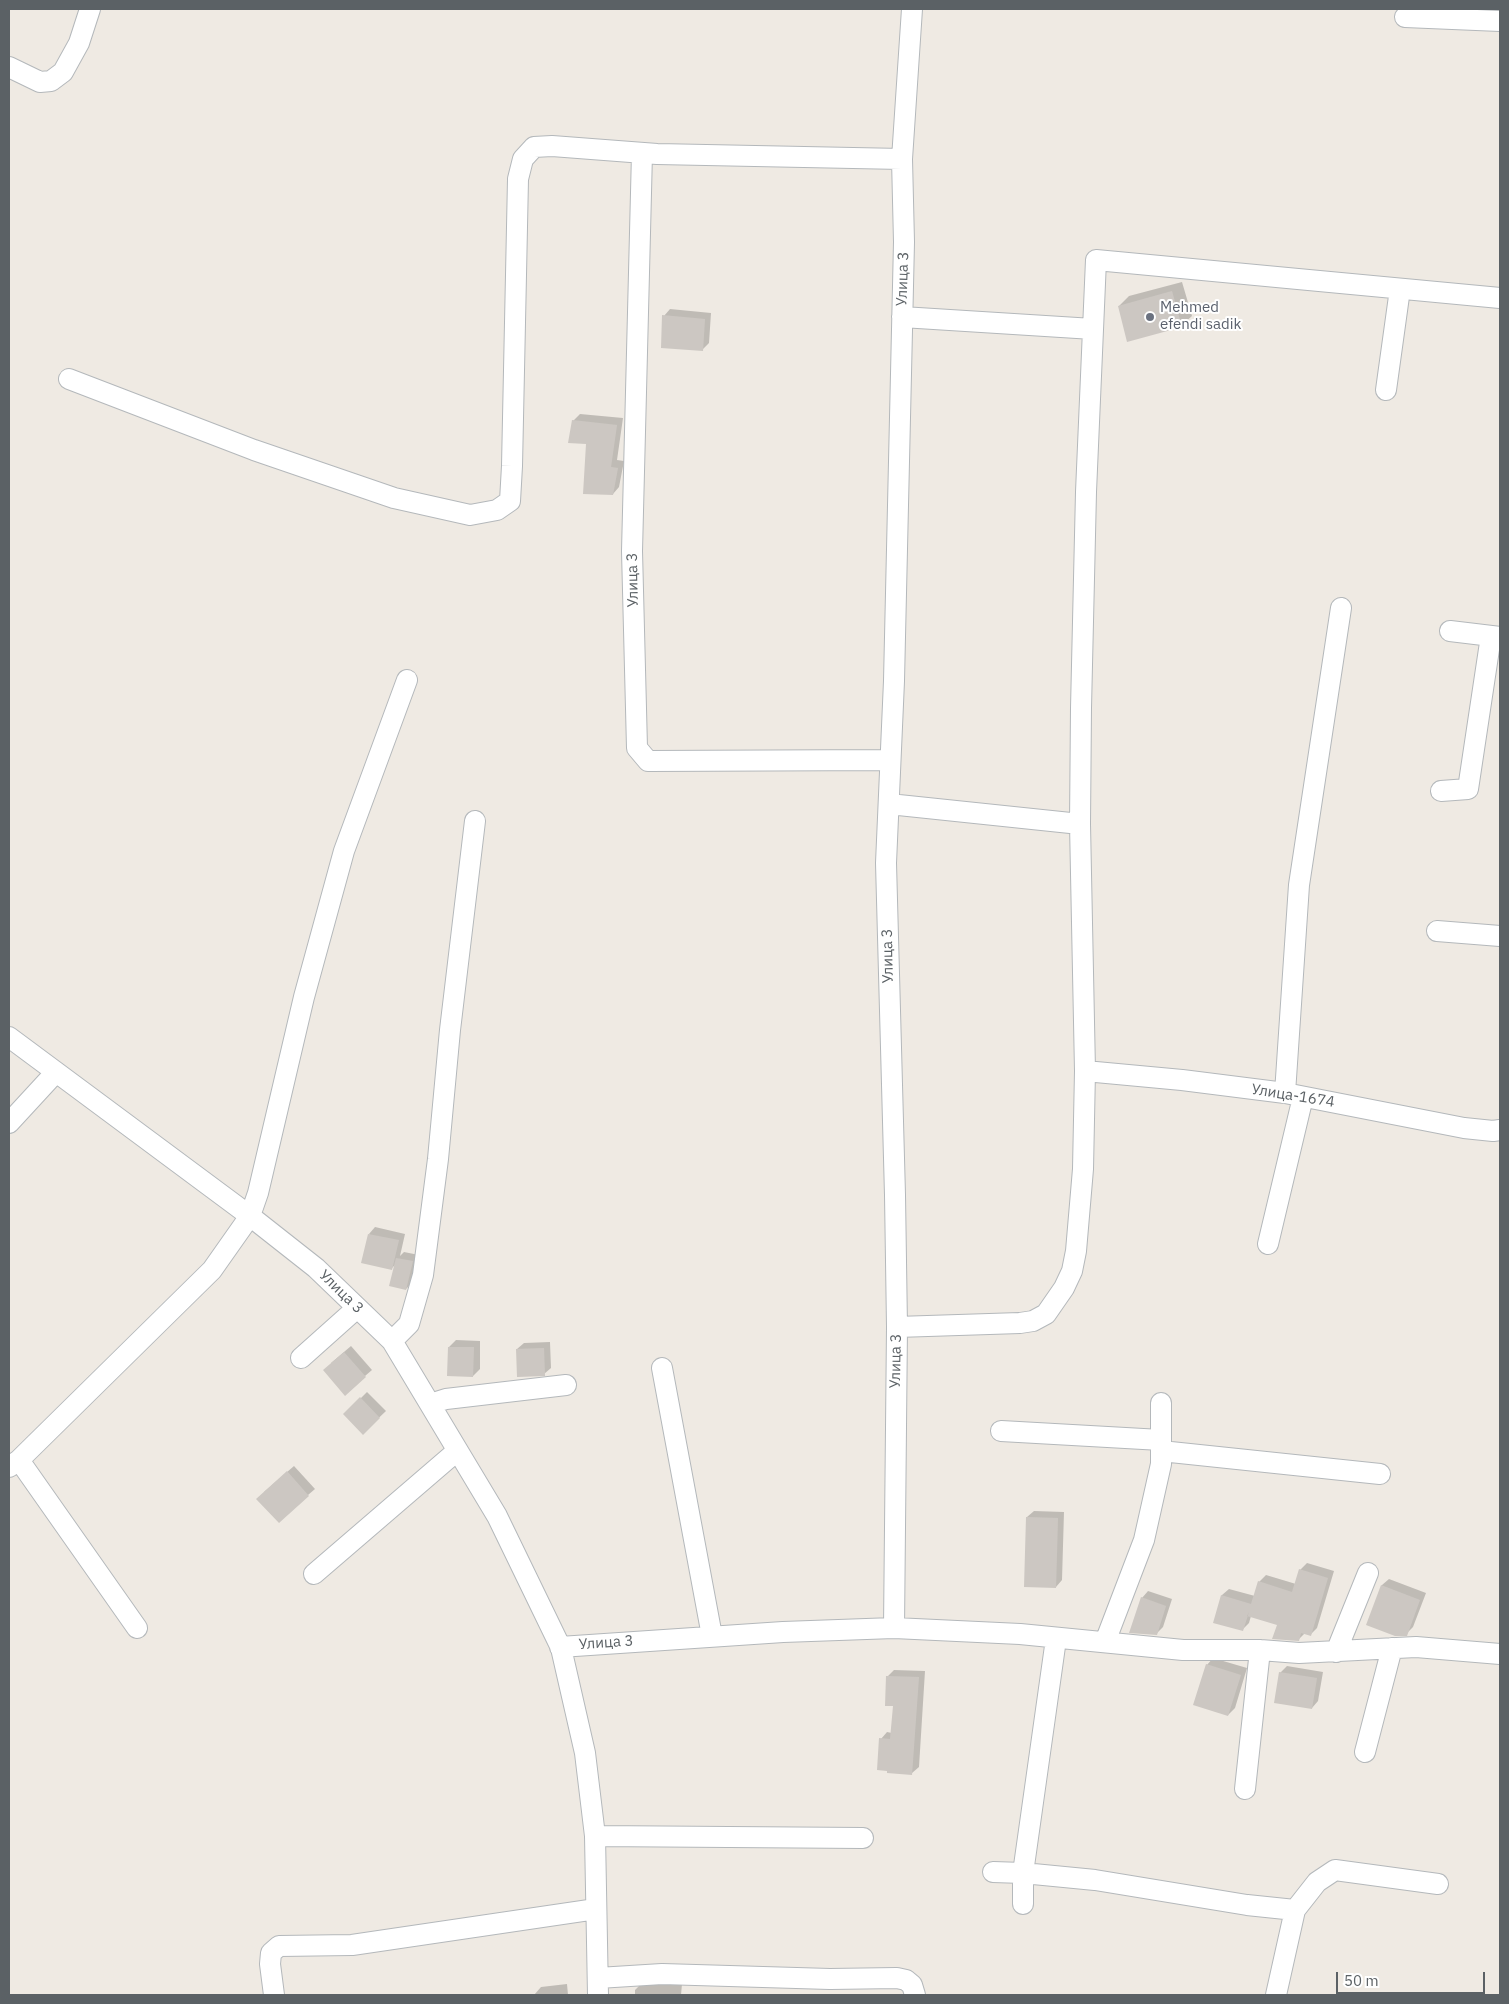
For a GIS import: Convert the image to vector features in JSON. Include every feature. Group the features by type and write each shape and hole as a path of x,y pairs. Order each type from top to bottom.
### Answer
{"street":[{"path":"9,67 40,82 51,81 64,72 79,43 90,9"},
{"name":"Улица 3","path":"560,1647 712,1636 894,1628 897,1327 886,863 904,242 902,159 912,9"},
{"path":"1405,17 1500,21"},
{"path":"69,379 254,450 394,498 470,514 497,510 510,501 518,179 523,159 534,147 552,146 642,152 902,159"},
{"name":"Улица 3","path":"642,152 632,551 638,748 648,761 890,760"},
{"path":"897,1327 1020,1323 1032,1320 1046,1314 1064,1288 1072,1271 1079,1228 1083,1169 1085,1071 1080,824 1086,492 1096,260 1500,298"},
{"path":"1386,390 1400,289"},
{"path":"902,317 1093,329"},
{"path":"1268,1244 1294,1095 1302,867 1341,608"},
{"path":"1442,791 1468,789 1495,636 1450,632"},
{"path":"137,1628 14,1464 212,1270 250,1216 258,1193 304,997 344,851 407,680"},
{"path":"889,804 1080,824"},
{"path":"392,1341 409,1324 423,1275 438,1158 450,1030 475,821"},
{"path":"1437,931 1500,936"},
{"name":"Улица 3","path":"9,1037 250,1216 316,1268 392,1341 497,1516 560,1647 585,1752 595,1836 598,1987"},
{"name":"Улица-1674","path":"1085,1071 1182,1080 1294,1095 1464,1128 1500,1130"},
{"path":"9,1123 56,1072"},
{"path":"301,1358 358,1308"},
{"path":"662,1368 712,1636"},
{"path":"430,1404 446,1399 566,1385"},
{"path":"1105,1642 1144,1540 1161,1464 1161,1403"},
{"path":"1001,1431 1161,1445 1380,1474"},
{"path":"314,1574 458,1450"},
{"path":"1336,1652 1368,1573"},
{"path":"894,1628 1020,1634 1183,1650 1260,1650 1299,1653 1416,1647 1500,1654"},
{"path":"1023,1904 1023,1873 1056,1639"},
{"path":"1365,1752 1392,1648"},
{"path":"1245,1789 1260,1650"},
{"path":"595,1836 863,1838"},
{"path":"1276,1995 1295,1910 1317,1882 1335,1870 1438,1884"},
{"path":"993,1872 1094,1880 1295,1910"},
{"path":"274,1995 270,1958 271,1953 280,1946 352,1945 596,1910"},
{"path":"598,1987 662,1974 830,1979 897,1978 906,1980 912,1985 915,1995"}],"building":[{"name":"Mehmed efendi sadik","path":"1172,291 1182,327 1127,342 1118,306"},
{"path":"662,315 705,319 703,351 661,348"},
{"path":"572,420 617,425 611,467 618,468 613,495 583,494 586,444 568,443"},
{"path":"368,1234 399,1240 392,1270 361,1263"},
{"path":"396,1258 413,1261 406,1290 389,1286"},
{"path":"448,1347 474,1347 473,1377 447,1376"},
{"path":"544,1348 545,1376 517,1377 516,1349"},
{"path":"344,1352 366,1377 345,1396 323,1370"},
{"path":"360,1397 380,1418 363,1435 343,1414"},
{"path":"287,1471 309,1496 279,1523 256,1499"},
{"path":"1026,1517 1058,1518 1056,1588 1024,1587"},
{"path":"1299,1569 1328,1578 1311,1636 1301,1633 1299,1641 1272,1639 1277,1625 1248,1616 1243,1631 1213,1623 1221,1595 1251,1604 1258,1581 1292,1592"},
{"path":"1381,1585 1420,1600 1407,1636 1395,1636 1366,1625"},
{"path":"1141,1597 1166,1606 1157,1635 1129,1633"},
{"path":"1206,1664 1241,1675 1228,1716 1193,1705"},
{"path":"1279,1672 1317,1678 1312,1709 1274,1703"},
{"path":"886,1676 919,1677 912,1775 887,1773 887,1771 877,1770 879,1738 890,1739 893,1706 885,1706"}],"place":[{"name":"Mehmed efendi sadik","path":"1150,317"}]}
